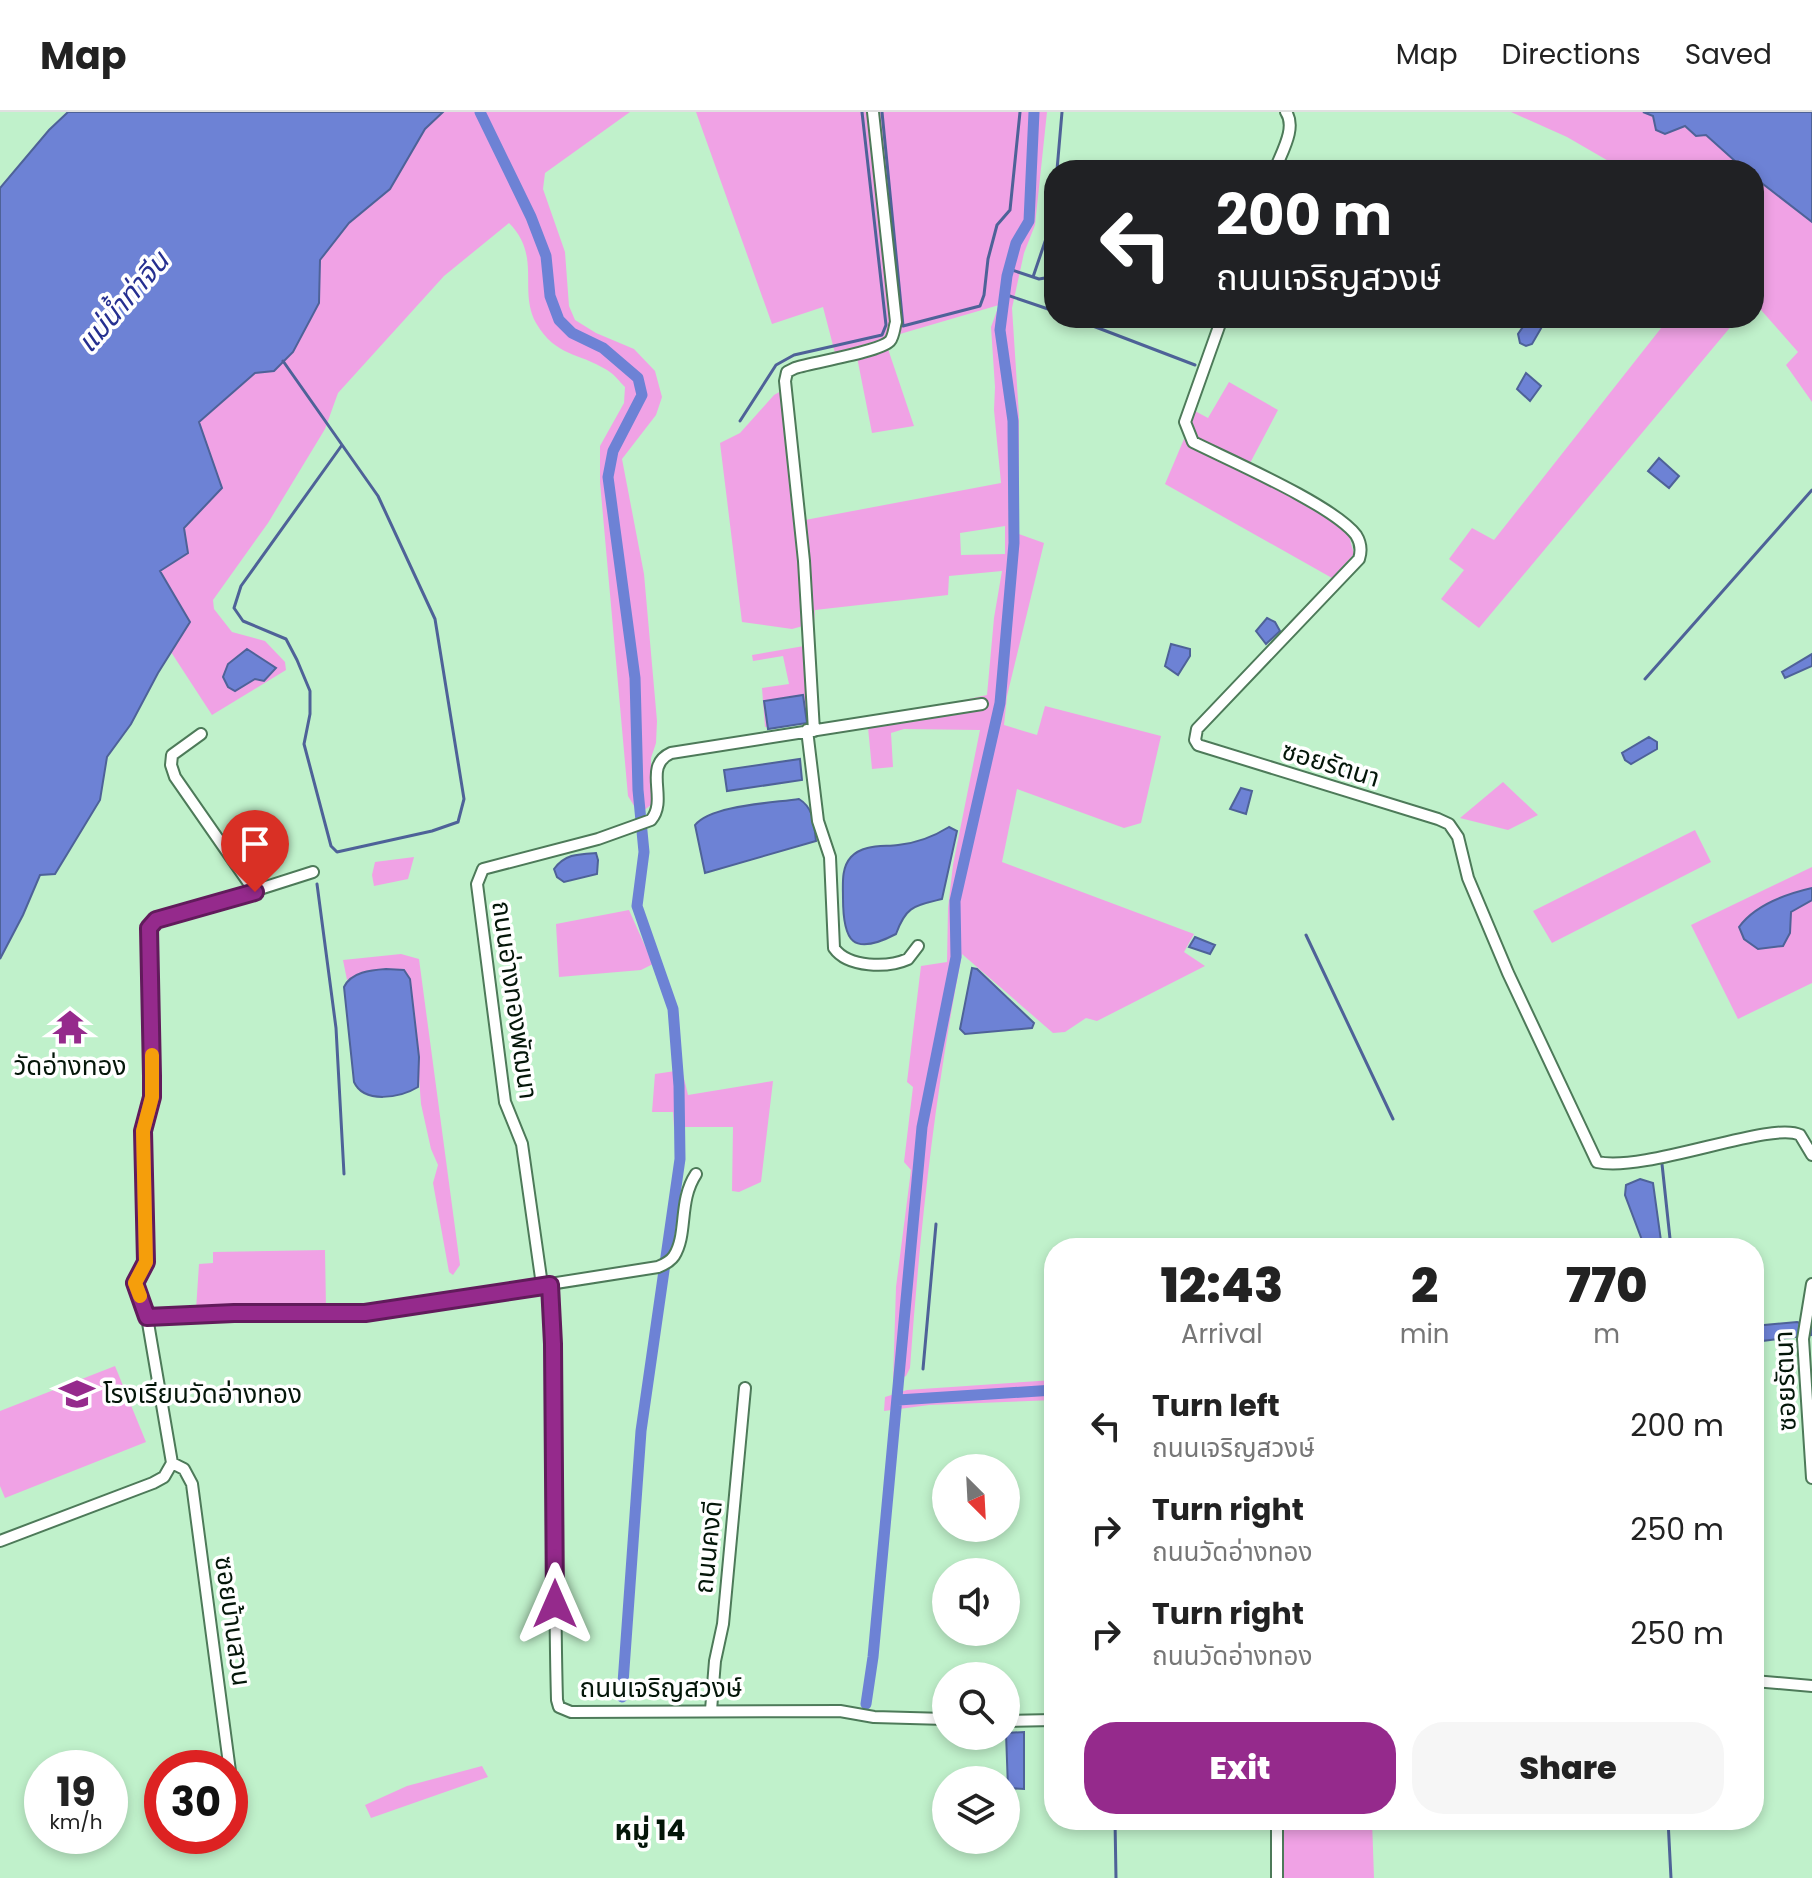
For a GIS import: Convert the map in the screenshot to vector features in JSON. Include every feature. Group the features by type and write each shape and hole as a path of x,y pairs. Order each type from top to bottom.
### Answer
{"street":[{"path":"873,112 896,322 893,335 889,342 874,349 795,368 787,372 785,381 804,561 818,821 830,857 834,948 844,959 878,964 908,959 918,946"},
{"path":"1279,160 1290,128 1286,112"},
{"name":"ซอยรัตนา","path":"1218,328 1185,422 1193,442 1333,515 1355,534 1362,551 1359,559 1197,729 1195,740 1198,745 1438,819 1454,829 1468,878 1508,973 1597,1162 1611,1165 1680,1154 1782,1131 1800,1135 1812,1155"},
{"name":"ถนนอ่างทองพัฒนา","path":"546,1285 522,1144 503,1091 477,884 483,869 651,820 657,812 657,764 662,757 671,753 982,704"},
{"path":"201,734 172,755 175,777 255,892"},
{"path":"0,1541 153,1483 164,1477 172,1463 147,1317 135,1283 146,1262 143,1131 152,1097 149,928 156,920 313,872"},
{"path":"147,1317 234,1313 365,1313 663,1265 674,1257 684,1199 696,1174"},
{"name":"ซอยรัตนา","path":"1812,1284 1803,1339 1812,1478"},
{"name":"ถนนเจริญสวงษ์","path":"546,1285 553,1356 555,1633 559,1707 571,1712 840,1711 874,1717 932,1719"},
{"name":"ถนนคงดี","path":"711,1710 715,1661 723,1624 745,1388"},
{"name":"ซอยบ้านสวน","path":"172,1463 184,1469 192,1484 227,1750"},
{"path":"1764,1682 1812,1686"},
{"path":"1020,1721 1044,1720"},
{"path":"1277,1830 1277,1878"}],"shaded area":[{"path":"443,112 630,112 545,173 543,189 565,252 569,306 575,320 596,333 634,349 655,371 662,397 656,415 622,459 644,574 657,721 656,743 651,758 651,805 639,814 628,796 600,482 600,446 624,403 625,387 610,372 551,342 536,323 529,298 525,248 509,223 444,276 338,393 325,429 268,523 213,600 214,609 232,632 265,641 285,662 286,670 212,715 171,652 190,622 160,571 188,553 183,528 222,488 199,422 255,373 274,371 319,303 320,260 349,223 390,189 425,129"},
{"path":"696,112 1047,112 1035,225 1024,253 1012,308 1019,416 1016,533 1044,543 1007,696 1004,725 1037,735 1045,706 1161,736 1141,823 1124,828 1017,789 1002,862 1194,934 1184,952 1205,966 1097,1021 1086,1018 1065,1032 1053,1033 962,954 930,1160 910,1368 906,1376 893,1382 896,1287 911,1170 904,1162 913,1087 907,1082 921,966 947,962 953,865 980,730 904,729 891,733 893,767 872,769 867,717 927,706 962,707 964,700 987,695 1002,571 949,576 948,595 815,610 814,623 792,629 742,622 720,443 740,433 774,395 790,386 805,520 1001,483 991,327 999,305 835,353 823,307 772,324","holes":["1005,526 1005,554 961,555 960,533"]},
{"path":"1511,112 1643,112 1706,135 1734,160 1607,160 1567,137"},
{"path":"1764,185 1812,222 1812,402 1786,365 1798,352 1764,313"},
{"path":"1661,328 1730,328 1479,628 1441,599 1464,570 1449,559 1472,528 1494,540"},
{"path":"888,349 914,426 872,433 857,357"},
{"path":"1229,382 1278,410 1249,465 1193,438 1189,429 1195,411 1208,418"},
{"path":"1184,439 1330,519 1349,536 1354,554 1332,578 1165,484"},
{"path":"804,646 812,724 765,727 762,688 789,684 783,656 753,661 752,655"},
{"path":"1503,782 1538,815 1508,830 1460,818"},
{"path":"1695,830 1711,862 1552,943 1533,911"},
{"path":"414,857 408,879 374,886 372,875 375,862"},
{"path":"1812,867 1812,983 1738,1019 1691,925"},
{"path":"629,910 653,964 641,970 559,977 556,924"},
{"path":"401,954 419,959 460,1265 453,1275 449,1272 433,1183 438,1165 431,1149 421,1104 414,1011 403,970 370,970 347,980 343,960"},
{"path":"682,1070 688,1095 773,1081 761,1182 739,1192 732,1191 733,1127 674,1127 673,1112 652,1112 655,1074"},
{"path":"325,1250 326,1308 196,1310 199,1264 213,1263 213,1252"},
{"path":"115,1366 146,1442 5,1498 0,1486 0,1411"},
{"path":"1044,1381 1044,1400 929,1405 884,1411 885,1397 907,1390"},
{"path":"482,1766 488,1777 371,1818 365,1805 407,1786"},
{"path":"1283,1830 1372,1830 1374,1878 1284,1878"}],"water":[{"name":"แม่น้ำท่าจีน","path":"68,112 443,112 425,129 390,189 349,223 320,260 319,303 293,352 274,371 255,373 199,422 222,488 184,528 188,553 160,571 190,622 131,724 107,757 100,800 55,874 40,875 0,959 0,188"},
{"path":"1643,112 1812,112 1812,222 1764,185 1764,160 1734,160 1706,135 1696,136 1685,126 1665,134 1656,130 1653,116"},
{"path":"1522,328 1541,328 1532,344 1526,346 1520,343 1518,334"},
{"path":"1526,373 1541,386 1530,401 1517,389"},
{"path":"1659,458 1679,476 1669,488 1648,471"},
{"path":"1267,618 1275,622 1280,631 1266,644 1256,631"},
{"path":"1171,644 1190,649 1190,656 1178,675 1165,666"},
{"path":"247,649 276,668 264,681 255,679 235,691 228,687 223,677 228,664"},
{"path":"1812,654 1812,666 1785,678 1782,672"},
{"path":"803,695 807,723 768,729 764,701"},
{"path":"1649,737 1657,742 1657,749 1631,764 1625,760 1622,753"},
{"path":"800,759 802,780 727,791 724,770"},
{"path":"1241,788 1252,791 1246,814 1230,809"},
{"path":"799,799 810,812 816,841 705,873 695,825 703,818 728,809"},
{"path":"949,827 957,831 942,899 924,903 908,912 896,934 869,944 853,941 843,913 844,871 851,857 867,848 918,841"},
{"path":"596,853 597,874 564,882 557,877 554,869 563,860"},
{"path":"1812,888 1812,900 1791,912 1790,933 1783,946 1758,949 1744,939 1739,927 1754,912 1782,897"},
{"path":"1195,937 1215,945 1210,954 1189,947"},
{"path":"972,968 977,969 1034,1023 1032,1028 965,1034 960,1029"},
{"path":"386,969 404,970 410,979 419,1057 418,1087 383,1097 366,1094 354,1082 344,987 356,975"},
{"path":"1640,1179 1653,1183 1661,1238 1641,1238 1625,1195 1626,1185"},
{"path":"1797,1322 1812,1327 1812,1335 1764,1341 1764,1325"},
{"path":"1020,1732 1024,1732 1024,1789 1020,1789 1020,1766 1007,1766 1007,1750 1020,1750"}],"waterway":[{"path":"480,112 531,217 546,256 550,296 559,320 572,333 603,348 638,378 642,395 613,451 608,477 635,678 638,790 644,852 637,906 673,1009 679,1086 680,1159 641,1431 622,1697"},
{"path":"740,421 776,365 794,355 882,335 886,325 862,112"},
{"path":"882,112 903,326 980,306 997,225 1010,210 1020,112"},
{"path":"866,1704 873,1657 922,1127 956,957 955,901 1000,703 1014,543 1013,421 1000,330 1007,276 1016,243 1029,221 1034,112"},
{"path":"1058,160 1062,112"},
{"path":"1033,277 1044,245"},
{"path":"1009,269 1044,278"},
{"path":"1004,294 1044,308"},
{"path":"1098,328 1195,365"},
{"path":"283,361 378,496 435,619 464,799 458,822 432,831 337,852 331,846 304,744 310,714 310,691 297,660 286,639 243,621 234,608 241,586 342,445"},
{"path":"1645,679 1812,490"},
{"path":"317,884 336,1028 344,1174"},
{"path":"1306,935 1393,1119"},
{"path":"1662,1164 1670,1238"},
{"path":"923,1369 936,1224"},
{"path":"898,1400 1044,1391"},
{"path":"1115,1830 1116,1878"},
{"path":"1669,1830 1671,1878"}],"slow traffic":[{"path":"140,1296 135,1283 146,1262 142,1152 144,1122 152,1097 152,1055"}],"place":[{"name":"วัดอ่างทอง","path":"70,1027"},
{"name":"โรงเรียนวัดอ่างทอง","path":"77,1394"}],"district":[{"name":"หมู่ 14","path":"650,1830"}],"route":[{"path":"255,892 156,920 150,924 147,933 152,977 152,1097 144,1122 142,1152 146,1262 135,1283 147,1317 234,1313 365,1313 550,1285 555,1604"}]}
